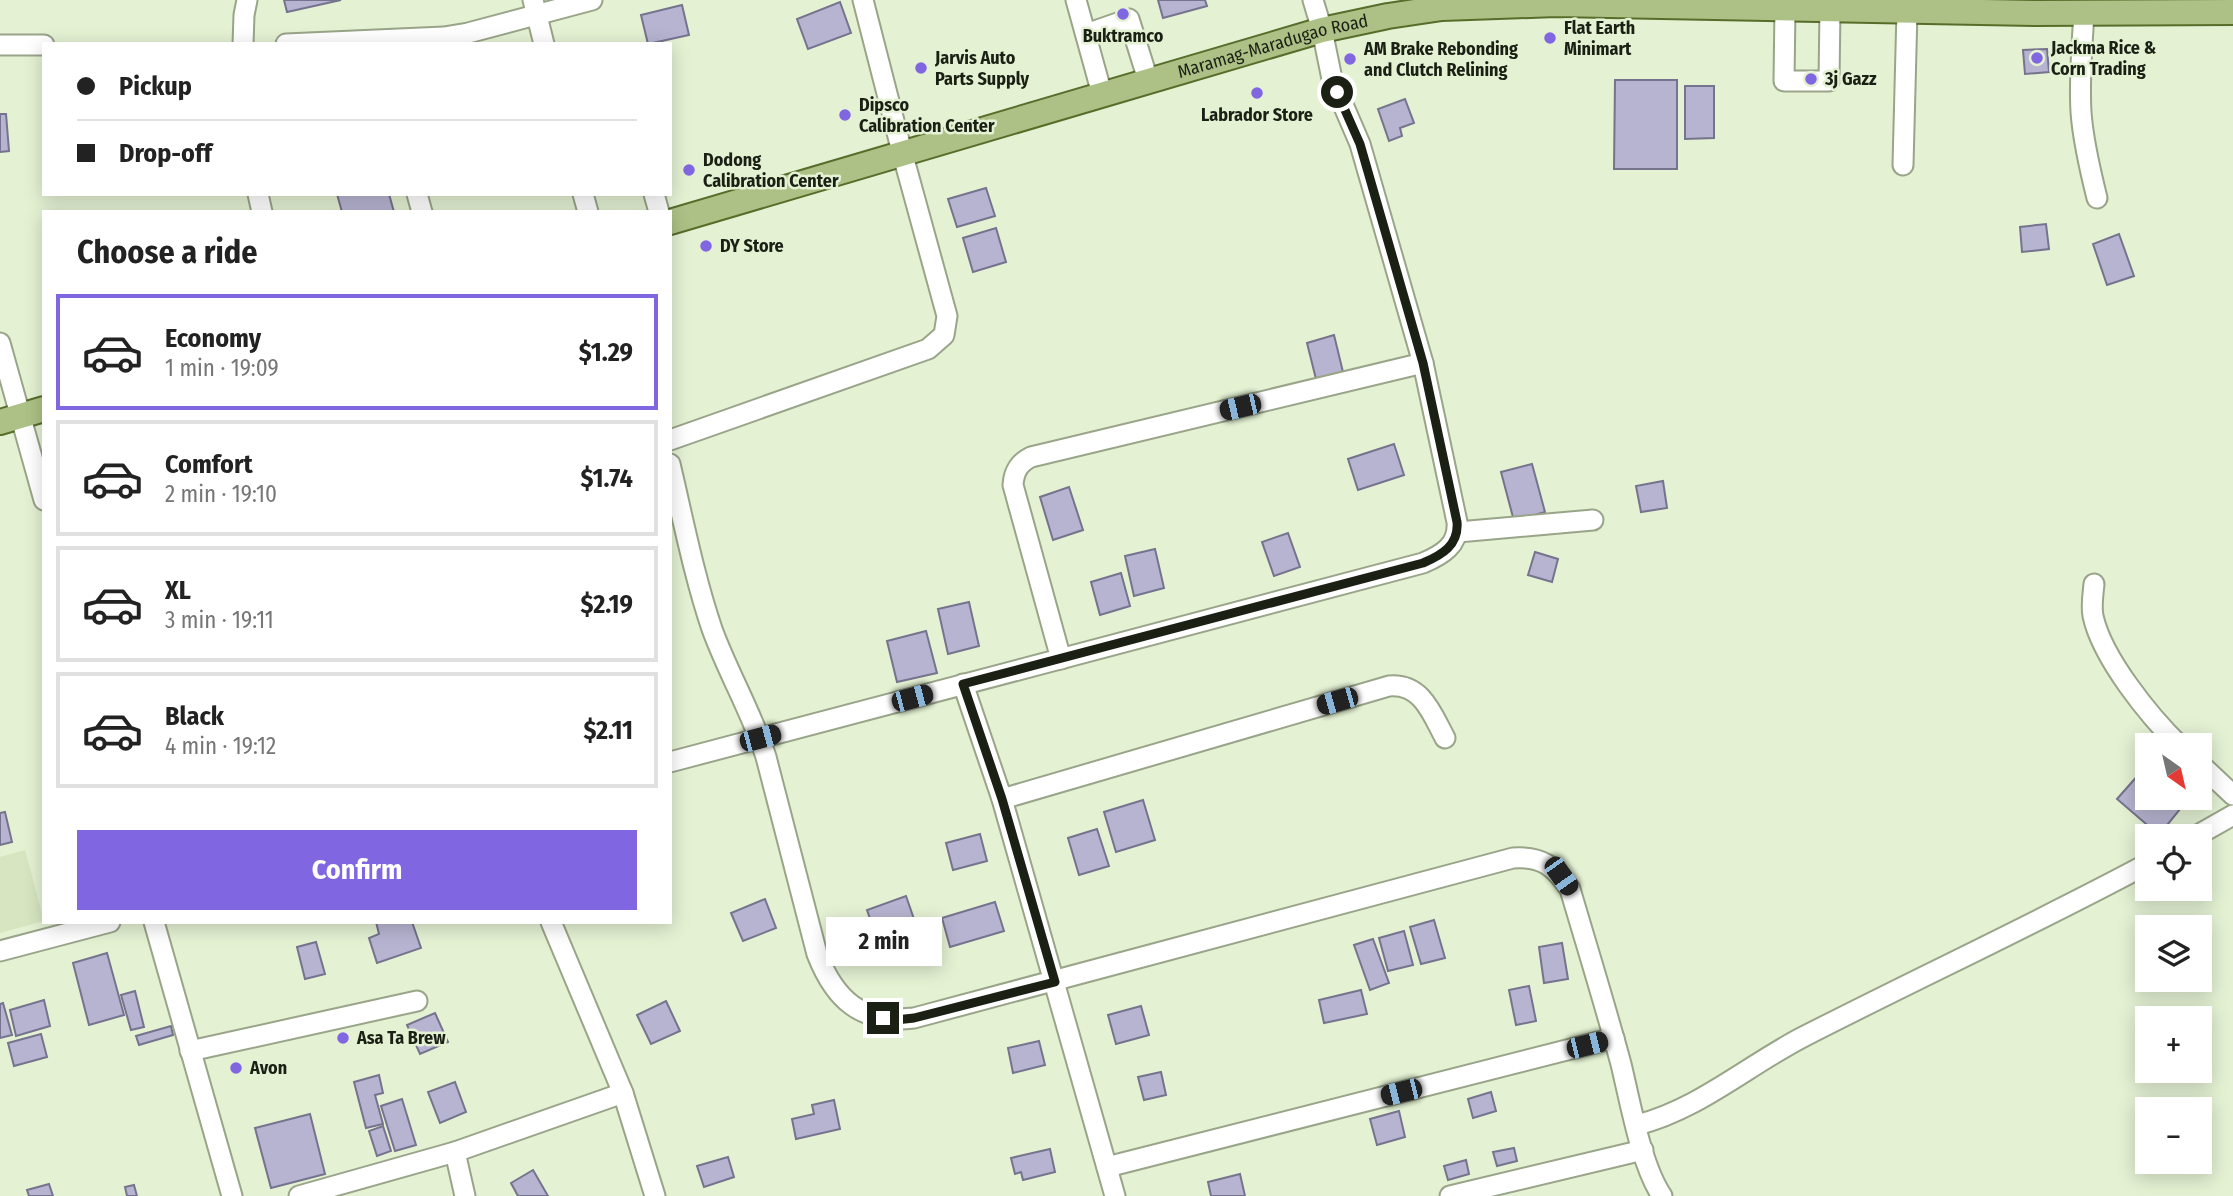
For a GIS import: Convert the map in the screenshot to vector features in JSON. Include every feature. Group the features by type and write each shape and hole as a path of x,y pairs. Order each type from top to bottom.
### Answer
{"main road":[{"name":"Maramag-Maradugao Road","path":"672,221 1322,30 1443,8 1556,4 1710,4 1907,11 2233,12"}],"street":[{"path":"243,42 247,0"},
{"path":"331,42 444,37 535,8 592,0"},
{"path":"672,439 928,349 944,335 947,316 863,0"},
{"path":"1076,0 1102,94"},
{"path":"672,761 1423,563 1437,557 1455,541 1458,532 1423,363 1360,144 1332,79 1313,0"},
{"path":"535,8 544,42"},
{"path":"1785,8 1784,81 1829,81 1830,9"},
{"path":"1903,165 1907,11"},
{"path":"2084,13 2081,113 2097,198"},
{"path":"1086,34 1129,19 1149,80"},
{"path":"0,45 42,45"},
{"path":"0,343 42,492"},
{"path":"1061,659 1013,485 1013,475 1022,461 1423,363"},
{"path":"672,472 712,628 760,738 774,782 817,954 824,971 847,1002 868,1015 905,1019 1055,982 1513,858 1529,857 1547,863 1570,889 1614,1038 1643,1150 1655,1186 1662,1196"},
{"path":"1458,532 1593,520"},
{"path":"2094,584 2093,615 2102,639 2139,699 2167,733"},
{"path":"963,684 1002,799 1115,1196"},
{"path":"1002,799 1389,686 1401,685 1421,698 1429,707 1445,738"},
{"path":"2212,775 2233,795"},
{"path":"2212,827 2233,815"},
{"path":"1637,1125 1672,1114 1797,1040 2135,870"},
{"path":"0,951 102,924"},
{"path":"155,924 232,1196"},
{"path":"552,924 623,1093 655,1196"},
{"path":"190,1051 417,1001"},
{"path":"1107,1167 1614,1038"},
{"path":"299,1196 455,1152 623,1093"},
{"path":"1450,1196 1643,1150"},
{"path":"455,1152 465,1196"}],"shaded area":[{"path":"25,850 42,922 0,933 0,857"}],"building":[{"path":"284,0 341,0 287,12"},
{"path":"1158,0 1205,0 1207,6 1163,18"},
{"path":"840,2 851,33 808,49 797,19"},
{"path":"682,5 689,35 648,42 641,15"},
{"path":"2047,49 2049,72 2025,74 2023,50"},
{"path":"1615,80 1677,80 1677,169 1614,169"},
{"path":"1685,86 1714,86 1714,138 1685,139"},
{"path":"1405,99 1414,123 1400,128 1402,136 1389,141 1378,109"},
{"path":"0,114 6,114 9,151 0,152"},
{"path":"986,188 995,216 957,227 948,199"},
{"path":"338,196 390,196 393,210 341,210"},
{"path":"2046,224 2049,249 2022,252 2020,227"},
{"path":"996,228 1006,262 973,272 963,238"},
{"path":"2119,234 2134,276 2107,285 2093,244"},
{"path":"1334,335 1343,372 1316,379 1307,343"},
{"path":"1394,444 1404,475 1358,490 1348,459"},
{"path":"1532,464 1545,512 1514,521 1501,472"},
{"path":"1663,481 1667,508 1641,512 1636,486"},
{"path":"1069,487 1083,530 1053,540 1040,497"},
{"path":"1288,533 1300,567 1274,576 1262,542"},
{"path":"1155,549 1164,588 1134,596 1125,556"},
{"path":"1535,552 1558,559 1552,582 1528,575"},
{"path":"1121,573 1130,606 1100,615 1091,582"},
{"path":"969,602 979,646 948,654 938,609"},
{"path":"926,631 937,673 897,682 887,641"},
{"path":"2135,779 2135,810 2179,810 2168,824 2146,824 2117,799"},
{"path":"1143,800 1155,840 1116,852 1104,812"},
{"path":"5,812 12,842 0,845 0,813"},
{"path":"1097,829 1109,866 1079,875 1068,838"},
{"path":"980,834 987,861 953,870 946,843"},
{"path":"906,896 915,922 876,936 867,910"},
{"path":"765,899 776,928 743,941 731,913"},
{"path":"995,902 1004,931 950,947 942,918"},
{"path":"1434,920 1445,958 1421,964 1410,927"},
{"path":"376,924 413,924 421,948 377,963 369,938 379,934"},
{"path":"1404,931 1413,965 1388,971 1379,938"},
{"path":"1373,939 1389,983 1370,990 1354,945"},
{"path":"316,942 325,974 305,979 297,947"},
{"path":"1562,943 1568,979 1544,983 1539,947"},
{"path":"107,953 124,1015 89,1025 73,963"},
{"path":"1529,986 1536,1021 1516,1025 1509,990"},
{"path":"1361,990 1367,1014 1324,1023 1319,1000"},
{"path":"135,991 144,1027 131,1030 121,995"},
{"path":"44,1000 50,1026 16,1036 10,1010"},
{"path":"666,1001 680,1031 651,1044 637,1015"},
{"path":"3,1003 12,1035 0,1038 0,1004"},
{"path":"1141,1006 1149,1035 1116,1044 1108,1015"},
{"path":"435,1013 448,1042 420,1054 407,1025"},
{"path":"171,1026 173,1035 139,1045 136,1036"},
{"path":"41,1034 47,1057 14,1066 8,1043"},
{"path":"1039,1041 1045,1065 1013,1073 1008,1048"},
{"path":"1161,1072 1166,1095 1144,1100 1138,1077"},
{"path":"379,1075 383,1093 375,1095 383,1124 366,1128 354,1082"},
{"path":"455,1082 466,1112 440,1123 428,1092"},
{"path":"1491,1092 1496,1111 1473,1118 1468,1099"},
{"path":"402,1099 416,1145 395,1151 381,1106"},
{"path":"834,1100 840,1129 796,1139 792,1119 814,1114 812,1105"},
{"path":"1399,1111 1405,1137 1377,1145 1370,1119"},
{"path":"310,1114 325,1174 271,1188 255,1128"},
{"path":"383,1126 391,1151 377,1156 369,1131"},
{"path":"1514,1148 1517,1161 1497,1166 1493,1152"},
{"path":"1050,1149 1055,1172 1023,1180 1021,1172 1015,1174 1011,1158"},
{"path":"728,1157 734,1177 704,1187 697,1166"},
{"path":"1466,1160 1469,1174 1448,1180 1444,1166"},
{"path":"533,1170 548,1196 518,1196 511,1183"},
{"path":"1240,1174 1245,1196 1211,1196 1208,1182"},
{"path":"49,1184 53,1196 29,1196 27,1190"},
{"path":"134,1185 137,1196 127,1196 125,1187"}],"place":[{"name":"Buktramco","path":"1123,14"},
{"name":"Flat Earth Minimart","path":"1550,38"},
{"name":"Jackma Rice & Corn Trading","path":"2037,58"},
{"name":"AM Brake Rebonding and Clutch Relining","path":"1350,59"},
{"name":"Jarvis Auto Parts Supply","path":"921,68"},
{"name":"3j Gazz","path":"1811,79"},
{"name":"Labrador Store","path":"1257,93"},
{"name":"Dipsco Calibration Center","path":"845,115"},
{"name":"Dodong Calibration Center","path":"689,170"},
{"name":"DY Store","path":"706,246"},
{"name":"Asa Ta Brew","path":"343,1038"},
{"name":"Avon","path":"236,1068"}],"route":[{"path":"883,1018 914,1018 1055,982 1002,799 963,684 1423,563 1437,557 1455,541 1457,522 1423,363 1360,144 1337,92"}]}
